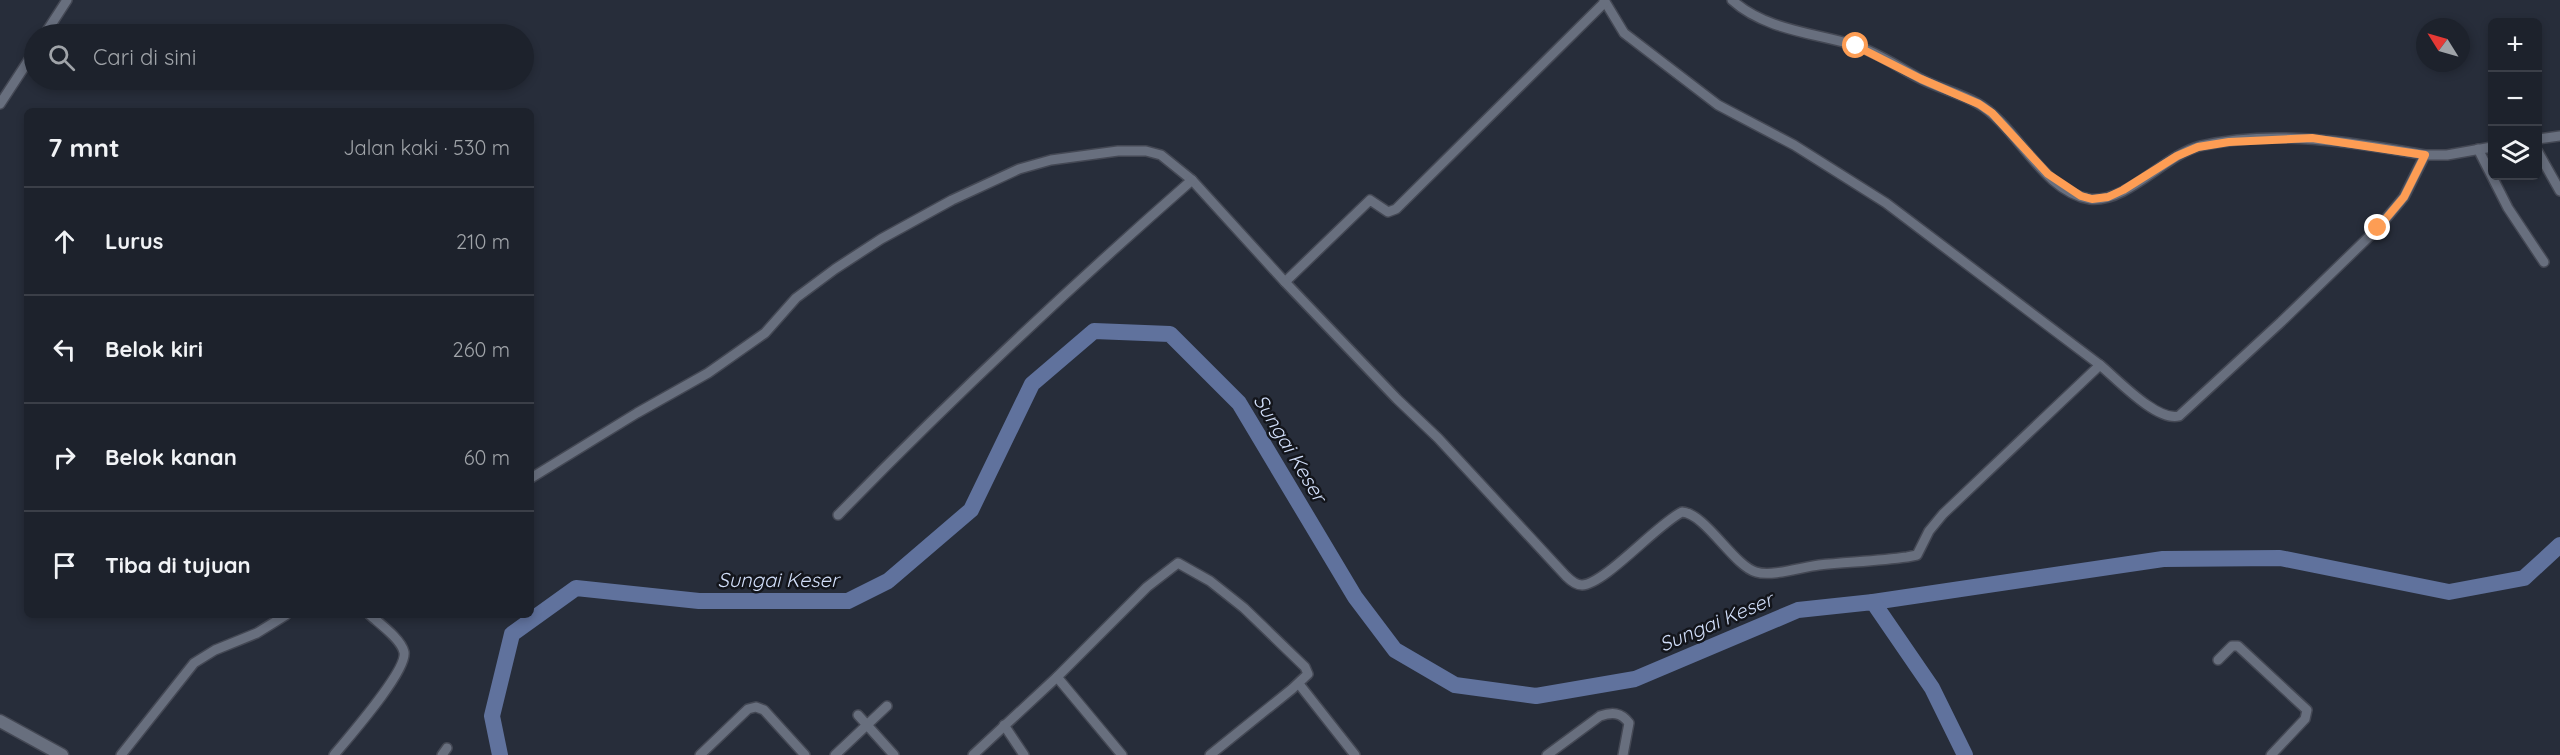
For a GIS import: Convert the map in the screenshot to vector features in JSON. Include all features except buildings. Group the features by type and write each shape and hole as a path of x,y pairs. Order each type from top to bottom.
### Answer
{"main road":[{"path":"0,721 62,755"}],"street":[{"path":"51,24 67,0"},
{"path":"1732,0 1751,15 1856,46 1921,79 1979,104 1992,113 2048,174 2072,191 2092,199 2108,197 2123,190 2177,156 2198,147 2229,142 2312,138 2425,155 2447,155 2488,148"},
{"path":"1285,282 1370,200 1388,212 1396,209 1603,3 1624,33 1703,95 1833,167 1886,203 2156,412 2168,417 2179,416 2378,228 2404,197 2425,155"},
{"path":"2,97 24,66"},
{"path":"2542,138 2560,136"},
{"path":"2478,149 2508,208 2544,262"},
{"path":"534,476 637,413 708,373 765,333 806,290 881,239 989,182 1019,169 1051,160 1118,151 1146,151 1161,155 1192,180 1285,282 1397,399 1438,438 1566,576 1581,585 1585,585 1612,568 1663,524 1682,512 1694,517 1756,573 1917,555 1929,531 1943,514 2099,366"},
{"path":"2542,159 2560,191"},
{"path":"838,515 938,412 1062,296 1192,180"},
{"path":"973,755 1058,677 1147,587 1174,564 1181,563 1244,608 1305,667 1308,674 1299,684 1210,755"},
{"path":"122,755 194,663 207,654 257,633 281,618"},
{"path":"334,755 396,677 404,662 401,645 373,618"},
{"path":"2218,660 2232,646 2238,646 2307,710 2305,719 2271,755"},
{"path":"1058,677 1122,755"},
{"path":"1299,684 1354,755"},
{"path":"835,755 886,706"},
{"path":"700,755 748,710 756,707 764,710 805,755"},
{"path":"1547,755 1600,716 1617,713 1629,723 1623,755"},
{"path":"858,715 894,755"},
{"path":"1004,725 1024,755"}],"waterway":[{"name":"Sungai Keser","path":"500,755 492,716 512,634 576,588 699,601 848,601 888,581 971,510 1032,384 1094,331 1170,334 1239,403 1355,597 1395,650 1455,685 1536,696 1635,679 1798,610 1873,602 1932,688 1965,755"},
{"path":"1873,602 2163,559 2280,558 2449,592 2524,578 2560,545"}],"route":[{"path":"1856,46 1886,59 1921,79 1979,104 1992,113 2016,141 2062,186 2092,199 2108,197 2123,190 2177,156 2198,147 2229,142 2312,138 2425,155 2404,197 2378,228"}]}
